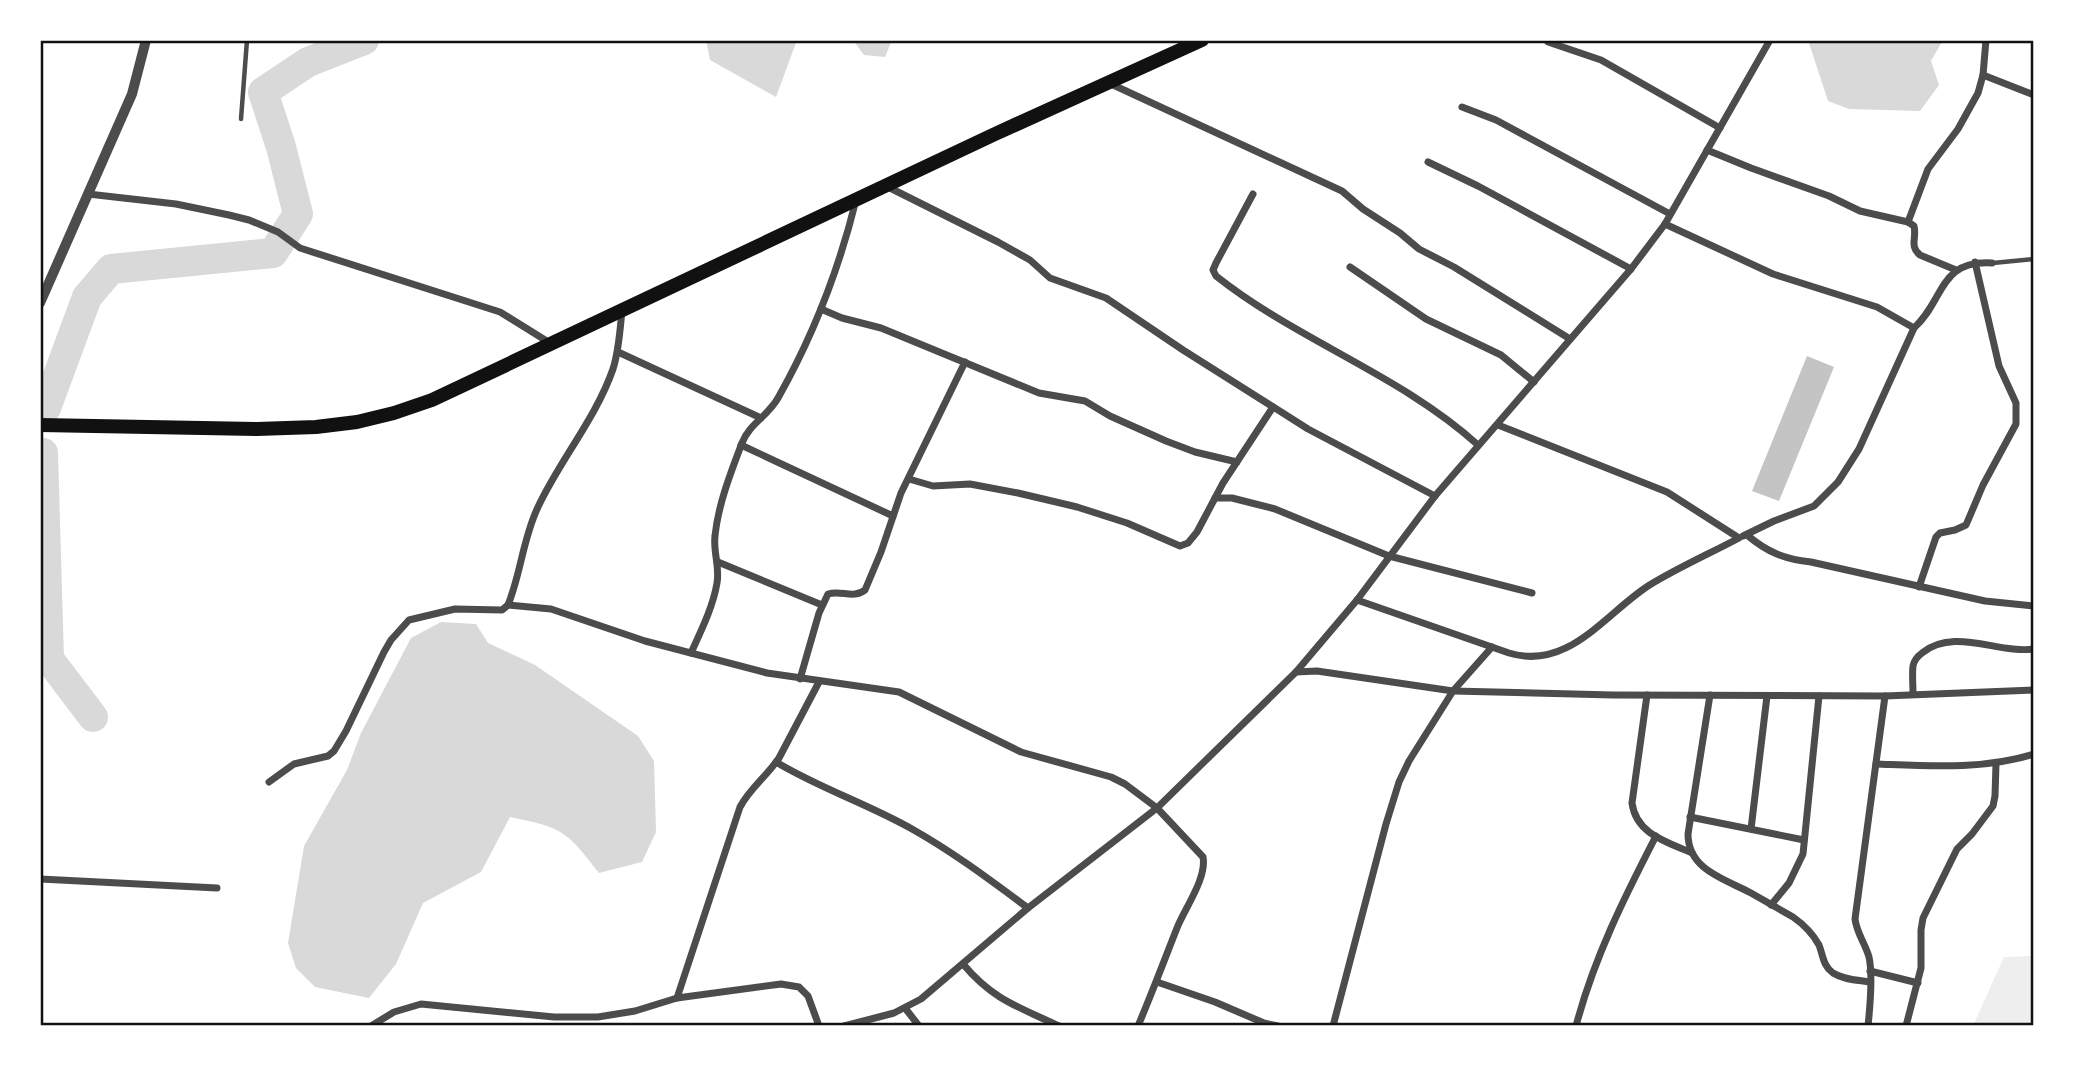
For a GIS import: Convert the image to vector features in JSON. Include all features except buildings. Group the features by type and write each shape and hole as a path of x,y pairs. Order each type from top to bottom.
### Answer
{"main road":[{"path":"40,425 257,429 316,427 357,422 394,413 432,400 1202,40"}],"street":[{"path":"40,303 132,94 146,40"},
{"path":"844,1026 905,1008 921,999 1028,908 1157,808 1296,672 1357,600 1435,496 1630,269 1665,224 1770,40"},
{"path":"1908,222 1928,169 1958,129 1978,93 1983,75 1986,40"},
{"path":"1548,42 1601,60 1720,128"},
{"path":"1983,75 2034,95"},
{"path":"1109,83 1342,191 1419,249 1454,267 1570,339"},
{"path":"1462,107 1496,120 1670,214"},
{"path":"1707,150 1829,196 1860,211 1908,222 1915,230 1915,251 1920,256 1956,270"},
{"path":"1428,162 1478,186 1630,269"},
{"path":"886,186 1030,260 1049,278 1106,298 1308,429 1435,496"},
{"path":"88,194 196,207 249,220 278,232 293,244 500,312 550,343"},
{"path":"1253,194 1216,263 1213,270 1216,276 1305,335 1432,409 1478,445"},
{"path":"691,653 718,582 714,544 717,523 741,445 749,428 776,401 821,309 845,244 856,200"},
{"path":"1665,224 1773,274 1877,307 1914,328"},
{"path":"1919,587 1936,537 1940,533 1966,525 1983,485 2016,424 2016,402 1999,366 1975,262"},
{"path":"1357,600 1522,657 1533,657 1572,646 1602,625 1626,601 1657,580 1774,521 1814,506 1838,482 1859,449 1914,328 1926,318 1943,285 1956,270 1975,262 1992,263"},
{"path":"1350,267 1432,323 1500,355 1534,382"},
{"path":"821,309 881,328 1039,393 1085,401 1125,423 1182,447 1237,462"},
{"path":"269,782 294,764 317,759 334,751 387,646 409,620 455,609 502,610 508,605 533,518 561,463 606,387 618,352 622,310"},
{"path":"618,352 761,418"},
{"path":"800,679 822,605 828,594 834,592 853,595 866,590 909,479 965,362"},
{"path":"909,479 933,485 970,484 1018,492 1127,523 1180,546 1188,543 1197,532 1214,498 1273,407"},
{"path":"1498,425 1667,492 1776,555 2003,604 2034,606"},
{"path":"741,445 893,516"},
{"path":"1214,498 1232,498 1275,509 1389,556 1532,593"},
{"path":"718,562 822,605"},
{"path":"508,605 551,609 645,641 800,679 899,692 1021,752 1125,784 1157,808 1203,857 1204,863 1138,1026"},
{"path":"1913,693 1913,666 1916,659 1925,650 1942,642 1956,641 2013,650 2034,649"},
{"path":"1333,1026 1399,782 1409,761 1453,691 1492,647"},
{"path":"1296,672 1317,671 1453,691 1885,696 2034,690"},
{"path":"677,998 740,807 750,790 776,762 818,682"},
{"path":"1647,695 1632,803 1638,823 1656,836 1693,853"},
{"path":"1710,695 1690,817 1688,842 1693,853 1707,872 1794,918 1811,932 1826,967 1834,974 1870,982"},
{"path":"1751,830 1767,696"},
{"path":"1771,905 1798,867 1804,840 1819,696"},
{"path":"1868,1026 1869,957 1856,930 1855,919 1885,696"},
{"path":"1876,764 1972,766 1996,764 2034,754"},
{"path":"776,762 799,776 910,828 964,860 1028,908"},
{"path":"1906,1026 1921,968 1920,938 1923,918 1957,849 1993,806 1996,764"},
{"path":"1690,817 1804,840"},
{"path":"1576,1026 1617,910 1656,836"},
{"path":"40,879 218,888"},
{"path":"963,964 979,984 997,996 1059,1026"},
{"path":"1870,971 1918,983"},
{"path":"1157,982 1278,1026"},
{"path":"371,1026 394,1012 421,1004 574,1022 614,1016 677,998 781,984 799,987 808,996 819,1026"},
{"path":"905,1008 919,1026"}],"lane":[{"path":"241,119 247,40"},
{"path":"1992,263 2034,259"}],"shaded area":[{"path":"706,40 797,40 776,97 710,60"},
{"path":"853,40 892,40 885,57 864,55"},
{"path":"1808,40 1943,40 1931,61 1939,85 1920,111 1849,109 1828,101"},
{"path":"441,622 476,624 488,643 535,665 638,736 654,761 656,832 642,862 599,873 579,848 562,833 542,824 510,817 481,872 423,903 396,964 369,998 315,987 296,968 288,943 304,846 347,770 361,733 411,638"},
{"path":"2034,956 2034,1026 1973,1026 2004,957"}],"waterway":[{"path":"46,408 87,297 111,269 273,253 298,214 281,147 263,92 308,62 364,40"},
{"path":"43,453 49,659 93,717"},
{"path":"40,642 49,643"}]}
